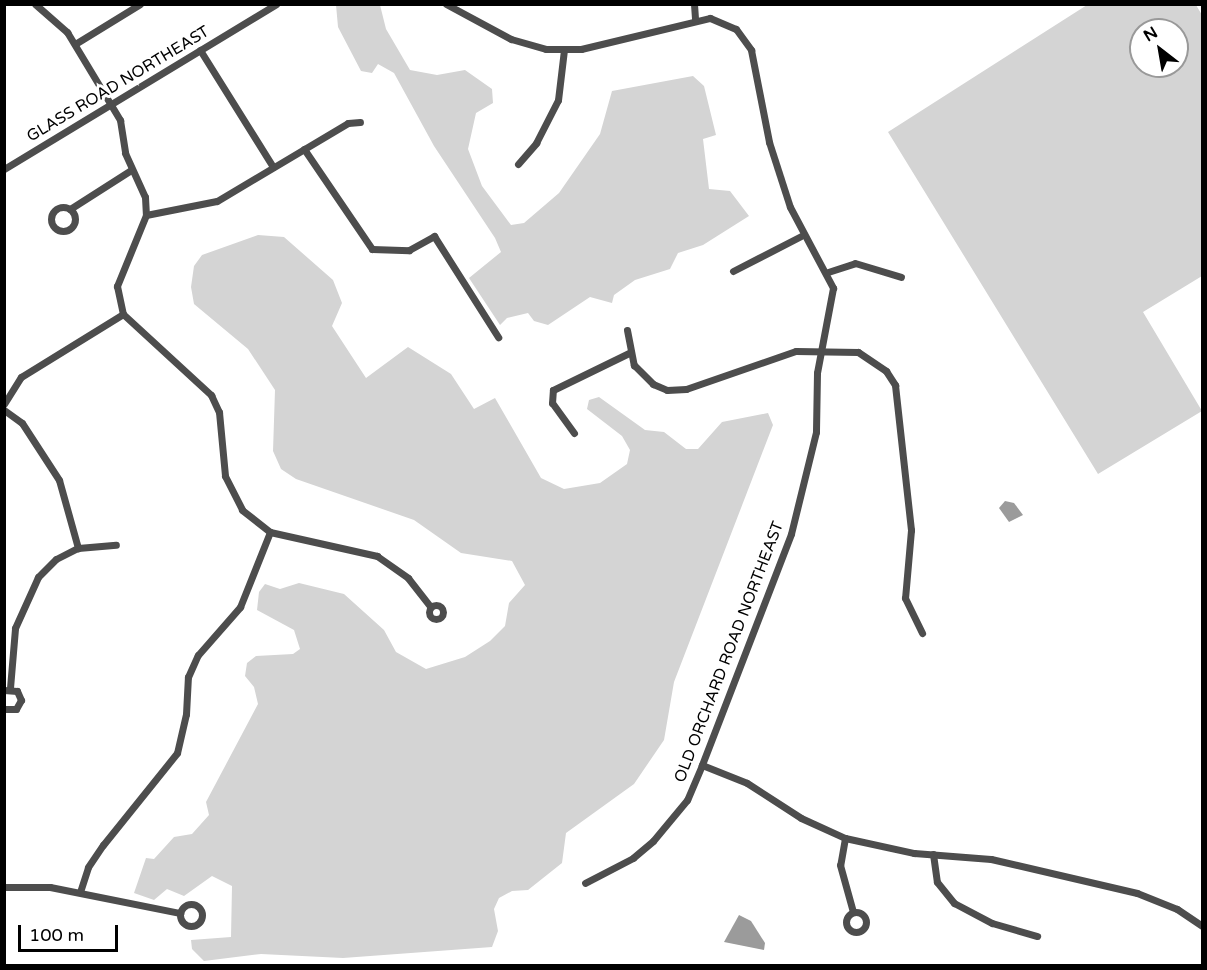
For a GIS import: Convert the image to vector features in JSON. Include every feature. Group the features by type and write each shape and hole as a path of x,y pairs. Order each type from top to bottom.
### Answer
{"street":[{"path":"35,4 75,44 120,120 131,170 145,197 146,215 121,270 117,286 123,314 211,395 219,412 225,476 232,493 254,522 270,532 377,556 408,578 431,607"},
{"path":"75,44 140,4"},
{"name":"GLASS ROAD NORTHEAST","path":"4,169 276,4"},
{"name":"OLD ORCHARD ROAD NORTHEAST","path":"446,4 525,45 564,50 695,20 724,22 751,50 775,164 801,236 828,272 833,303 820,354 818,423 791,534 702,765 687,800 653,841 633,858 585,883"},
{"path":"694,4 695,20"},
{"path":"200,50 273,167"},
{"path":"518,164 536,143 558,100 564,50"},
{"path":"146,215 216,201 348,123 360,122"},
{"path":"304,149 372,249 409,250 434,236 498,337"},
{"path":"70,209 131,170"},
{"path":"733,271 801,236"},
{"path":"828,272 855,263 901,277"},
{"path":"4,404 21,377 123,314"},
{"path":"627,330 628,353 642,376 667,390 686,389 778,354 858,352 875,361 895,385 911,530 905,598 922,633"},
{"path":"574,433 552,403 553,390 628,353"},
{"path":"4,410 22,423 59,480 78,548"},
{"path":"80,892 88,867 177,753 186,714 188,677 198,655 240,607 270,532"},
{"path":"4,709 13,710 21,703 19,693 7,689 15,628 24,600 56,559 78,548 116,545"},
{"path":"702,765 747,783 801,818 845,838 933,854 991,859 1137,893 1177,909 1203,926"},
{"path":"845,838 840,865 853,912"},
{"path":"933,854 936,882 954,903 992,923 1037,936"},
{"path":"4,887 80,892 117,904 180,913"}],"shaded area":[{"path":"336,5 380,5 386,29 410,70 437,75 465,70 492,89 493,103 476,113 468,149 482,186 511,225 524,223 559,193 600,134 612,91 693,76 704,86 716,135 703,139 709,189 730,191 749,216 703,245 678,253 670,269 635,280 614,295 612,303 590,297 548,325 534,321 528,313 507,318 500,325 469,278 501,252 495,238 434,146 394,73 378,64 372,73 361,71 338,27"},
{"path":"1087,5 1196,5 1202,15 1202,276 1143,312 1202,411 1098,474 888,132"},
{"path":"258,235 284,237 333,280 342,303 332,326 366,378 408,347 451,374 474,409 495,398 541,478 564,489 600,483 627,464 630,450 622,436 587,409 589,400 599,397 645,430 664,432 686,449 698,449 722,422 768,413 773,425 674,682 664,740 634,784 566,833 562,863 528,890 512,891 499,898 494,909 498,931 492,947 343,958 261,954 204,961 192,949 191,940 231,937 232,886 212,876 184,896 167,889 154,900 134,893 146,858 154,859 174,837 192,834 209,815 206,802 258,704 254,687 245,676 247,663 256,656 293,654 300,649 294,630 257,610 259,592 265,584 280,589 299,583 344,594 384,630 396,652 426,669 465,657 490,641 505,626 509,603 525,585 512,561 461,553 414,520 296,479 281,469 273,451 275,390 248,349 194,304 191,287 194,266 202,255"},
{"path":"1005,501 1014,503 1023,515 1009,522 999,508"},
{"path":"739,915 751,921 765,943 764,950 724,942"}]}
